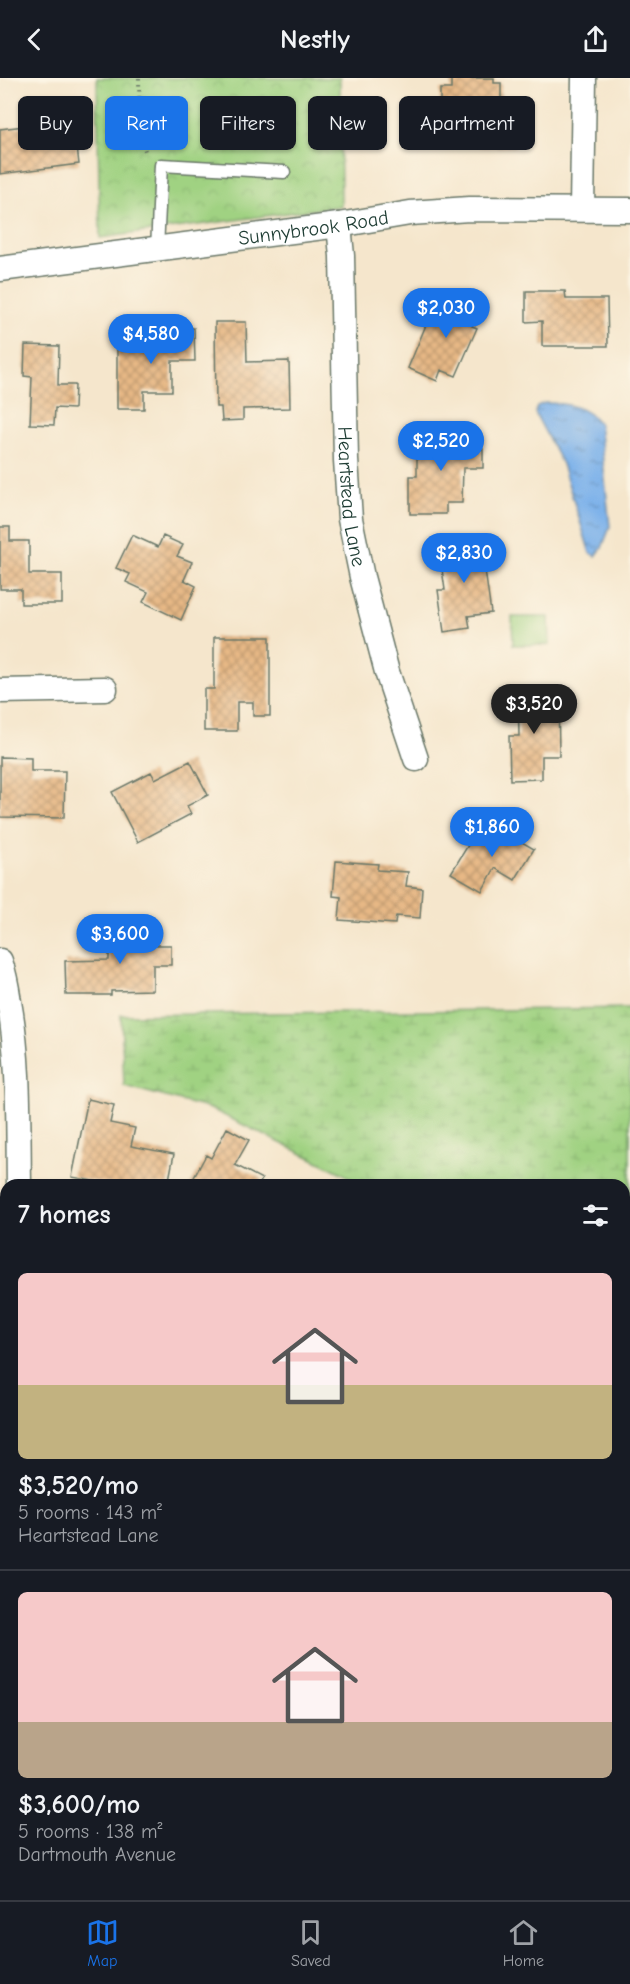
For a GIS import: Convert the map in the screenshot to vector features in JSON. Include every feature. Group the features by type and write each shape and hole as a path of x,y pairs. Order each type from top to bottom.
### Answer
{"street":[{"path":"582,208 584,78"},
{"name":"Sunnybrook Road","path":"0,269 339,225 410,213 469,209 630,210"},
{"name":"Heartstead Lane","path":"339,225 342,256 346,460 350,519 362,577 387,672 416,759"},
{"path":"0,691 105,689"},
{"path":"0,962 14,1028 18,1083 19,1179"}],"lane":[{"path":"157,249 161,165 284,172"}],"path":[{"path":"139,78 140,135 147,157 161,165"}],"green space":[{"path":"97,78 340,78 340,96 308,96 308,150 341,150 341,206 100,238"},
{"path":"512,617 549,617 550,645 513,645"},
{"path":"630,1008 630,1179 351,1179 211,1109 124,1086 121,1015"}],"water":[{"path":"545,403 581,409 599,423 610,527 602,548 596,556 590,553 562,464 535,413 537,406"}],"building":[{"path":"451,78 494,78 494,83 501,83 501,96 440,96 440,89 451,89"},
{"path":"18,127 18,150 77,150 79,164 0,174 0,129"},
{"path":"526,291 565,291 566,299 607,299 608,346 542,346 542,321 526,322"},
{"path":"452,294 480,307 472,326 477,328 456,376 441,370 437,381 408,368 434,306 446,310"},
{"path":"215,322 246,322 247,362 289,361 290,408 243,409 243,420 222,421 221,407 216,407"},
{"path":"194,328 195,361 172,361 172,391 144,391 144,409 117,409 117,345 149,345 149,329"},
{"path":"25,345 59,346 58,385 75,385 74,409 55,408 54,425 30,424 32,377 24,376"},
{"path":"427,429 458,429 458,449 483,449 483,468 463,468 462,503 446,503 446,514 410,514 410,476 417,476 417,442 427,442"},
{"path":"0,527 10,527 10,541 29,541 29,574 62,574 62,604 21,604 21,589 0,589"},
{"path":"132,535 158,547 163,536 183,545 177,556 192,562 184,580 196,586 181,620 143,602 148,592 126,582 130,574 116,568"},
{"path":"479,542 480,551 493,549 496,569 485,570 491,613 468,616 470,628 444,632 438,590 445,590 439,548"},
{"path":"214,637 270,637 270,716 253,716 253,702 237,702 237,731 204,731 204,689 214,689"},
{"path":"558,692 559,756 542,756 542,779 510,780 509,736 519,736 518,693"},
{"path":"0,757 31,758 31,771 65,771 64,818 0,817"},
{"path":"190,761 208,795 187,806 191,814 138,842 112,792 151,772 155,779"},
{"path":"491,824 534,849 515,880 495,868 482,891 451,873 473,837 480,841"},
{"path":"336,861 378,864 377,870 408,872 406,886 422,888 420,918 396,916 395,924 339,920 341,897 333,896"},
{"path":"129,917 145,917 145,933 151,933 152,945 171,945 171,965 153,965 153,990 111,991 111,995 66,995 65,961 109,960 109,945 117,945 117,929 129,929"},
{"path":"88,1099 114,1105 110,1123 135,1128 131,1146 174,1154 169,1179 72,1177"},
{"path":"227,1128 249,1140 235,1165 262,1179 193,1179 206,1155 211,1158"}]}
